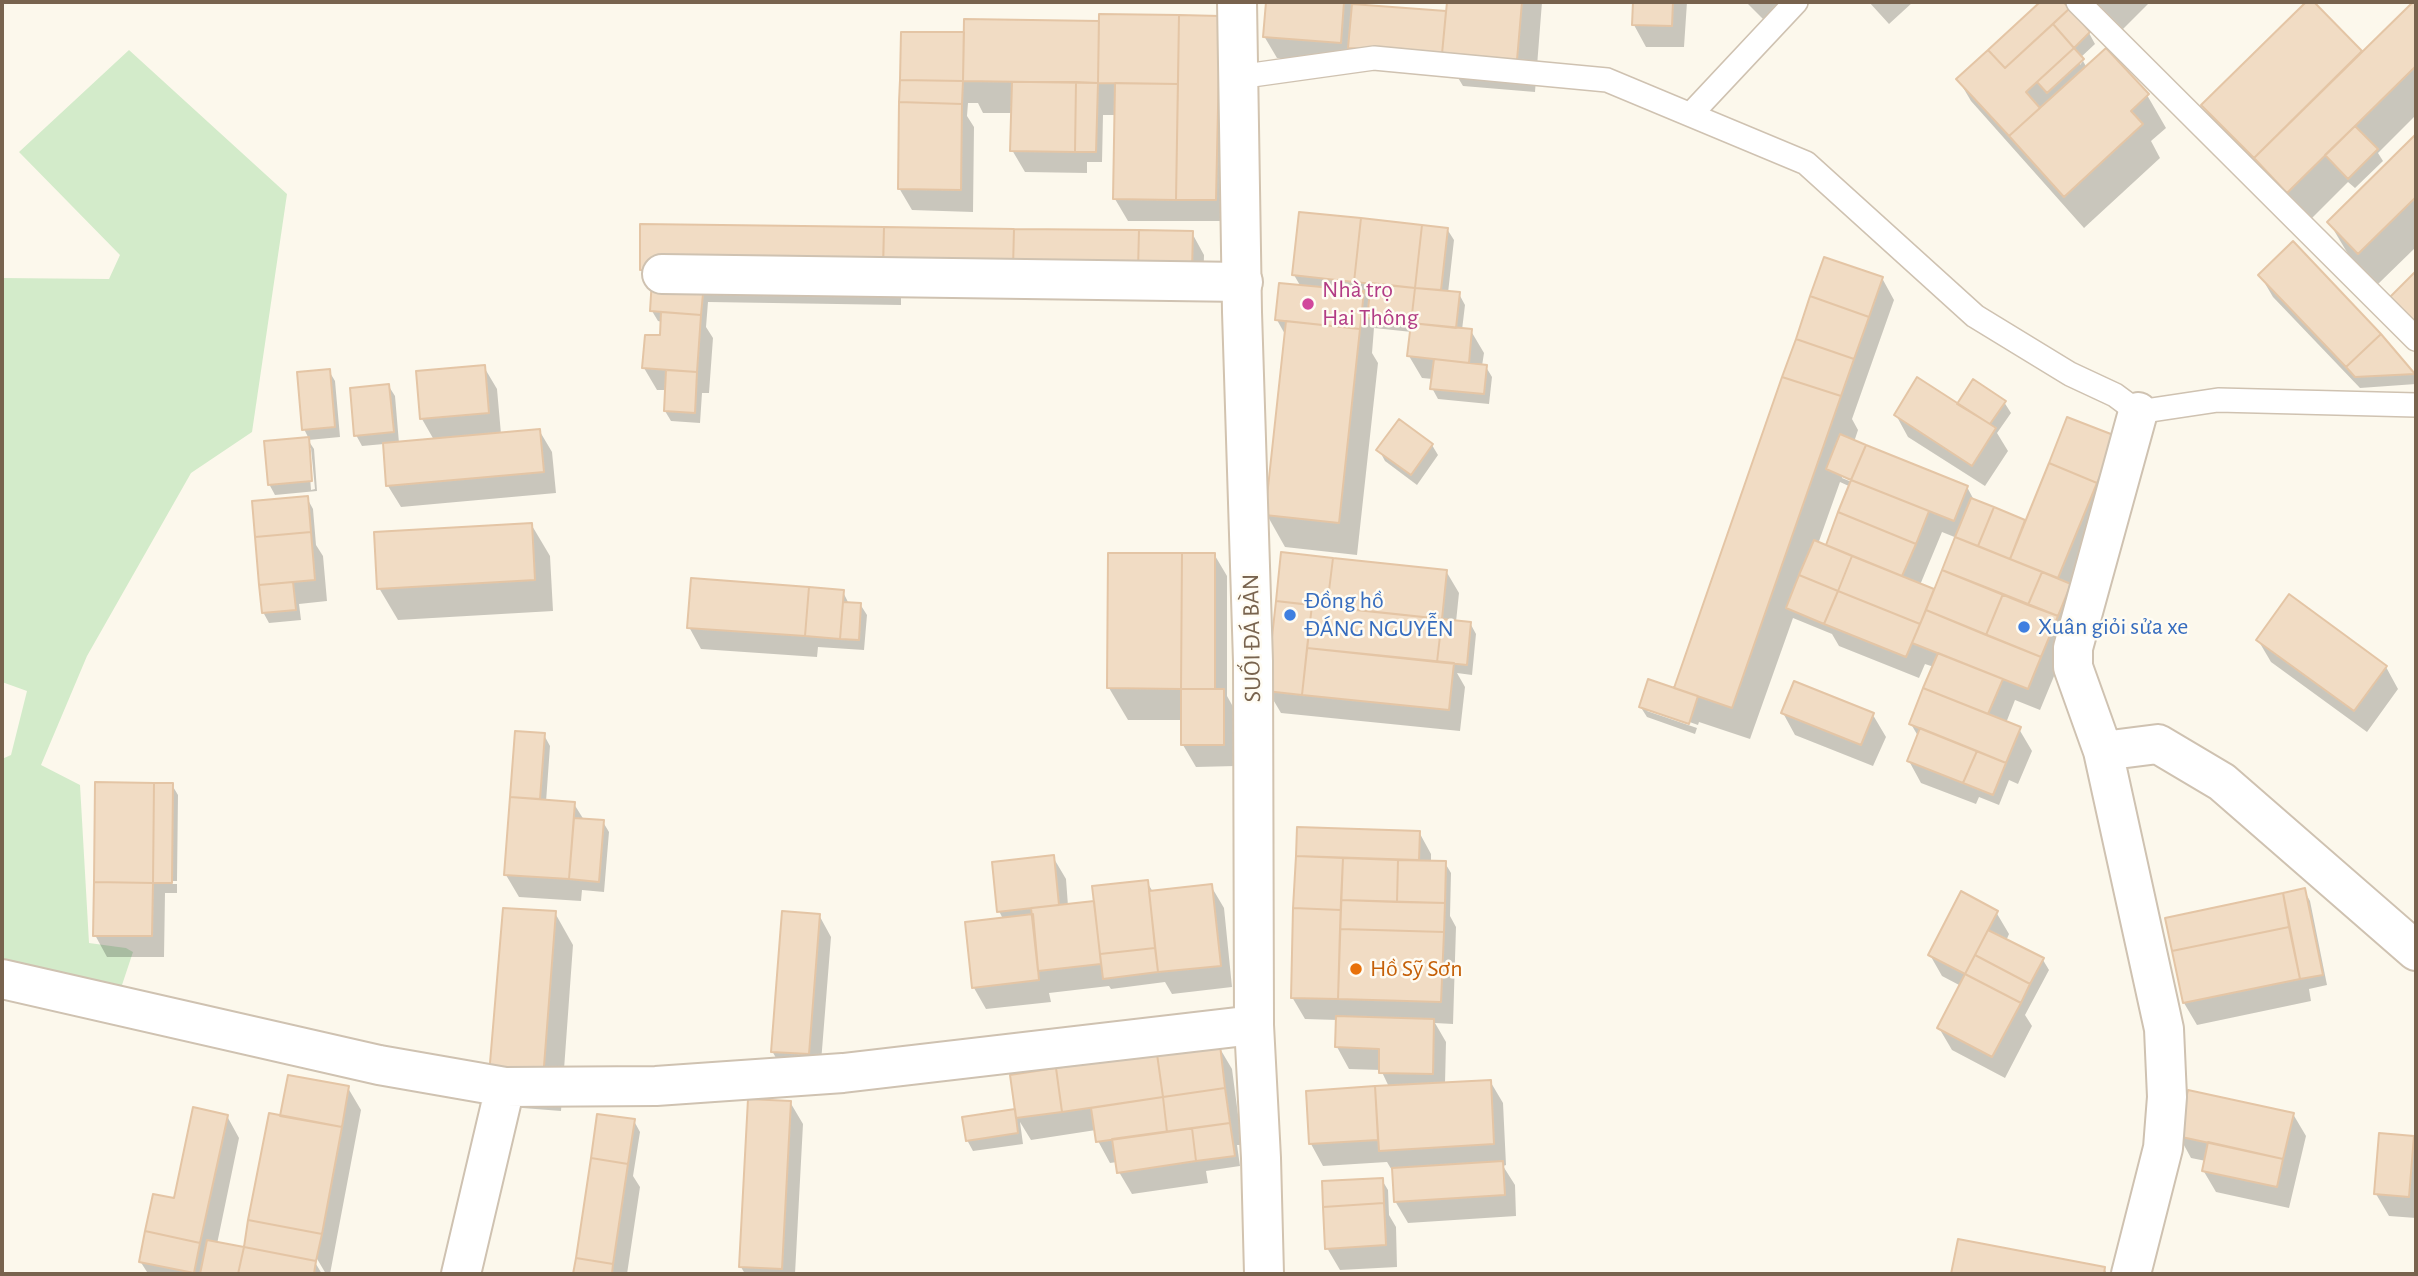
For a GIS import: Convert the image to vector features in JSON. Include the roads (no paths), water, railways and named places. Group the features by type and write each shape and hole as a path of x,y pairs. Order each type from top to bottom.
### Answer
{"street":[{"name":"SUỐI ĐÁ BÀN","path":"1237,2 1253,661 1254,1025 1264,1274"},
{"path":"662,274 1243,282"},
{"path":"2131,1274 2163,1148 2168,1097 2164,1029 2103,751 2073,667 2073,648 2138,412"},
{"path":"2103,751 2158,744 2222,782 2416,951"},
{"path":"2,979 379,1065 505,1087 656,1086 843,1073 1254,1025"},
{"path":"461,1274 505,1087"}],"lane":[{"path":"1691,114 1796,2"},
{"path":"2078,2 2416,339"},
{"path":"1238,77 1374,58 1607,80 1806,163 1975,316 2070,374 2115,395 2138,412 2218,400 2416,405"}],"place":[{"name":"Nhà trọ Hai Thông","path":"1308,304"},
{"name":"Đồng hồ ĐÁNG NGUYỄN","path":"1290,615"},
{"name":"Xuân giỏi sửa xe","path":"2024,627"},
{"name":"Hồ Sỹ Sơn","path":"1356,969"}]}
